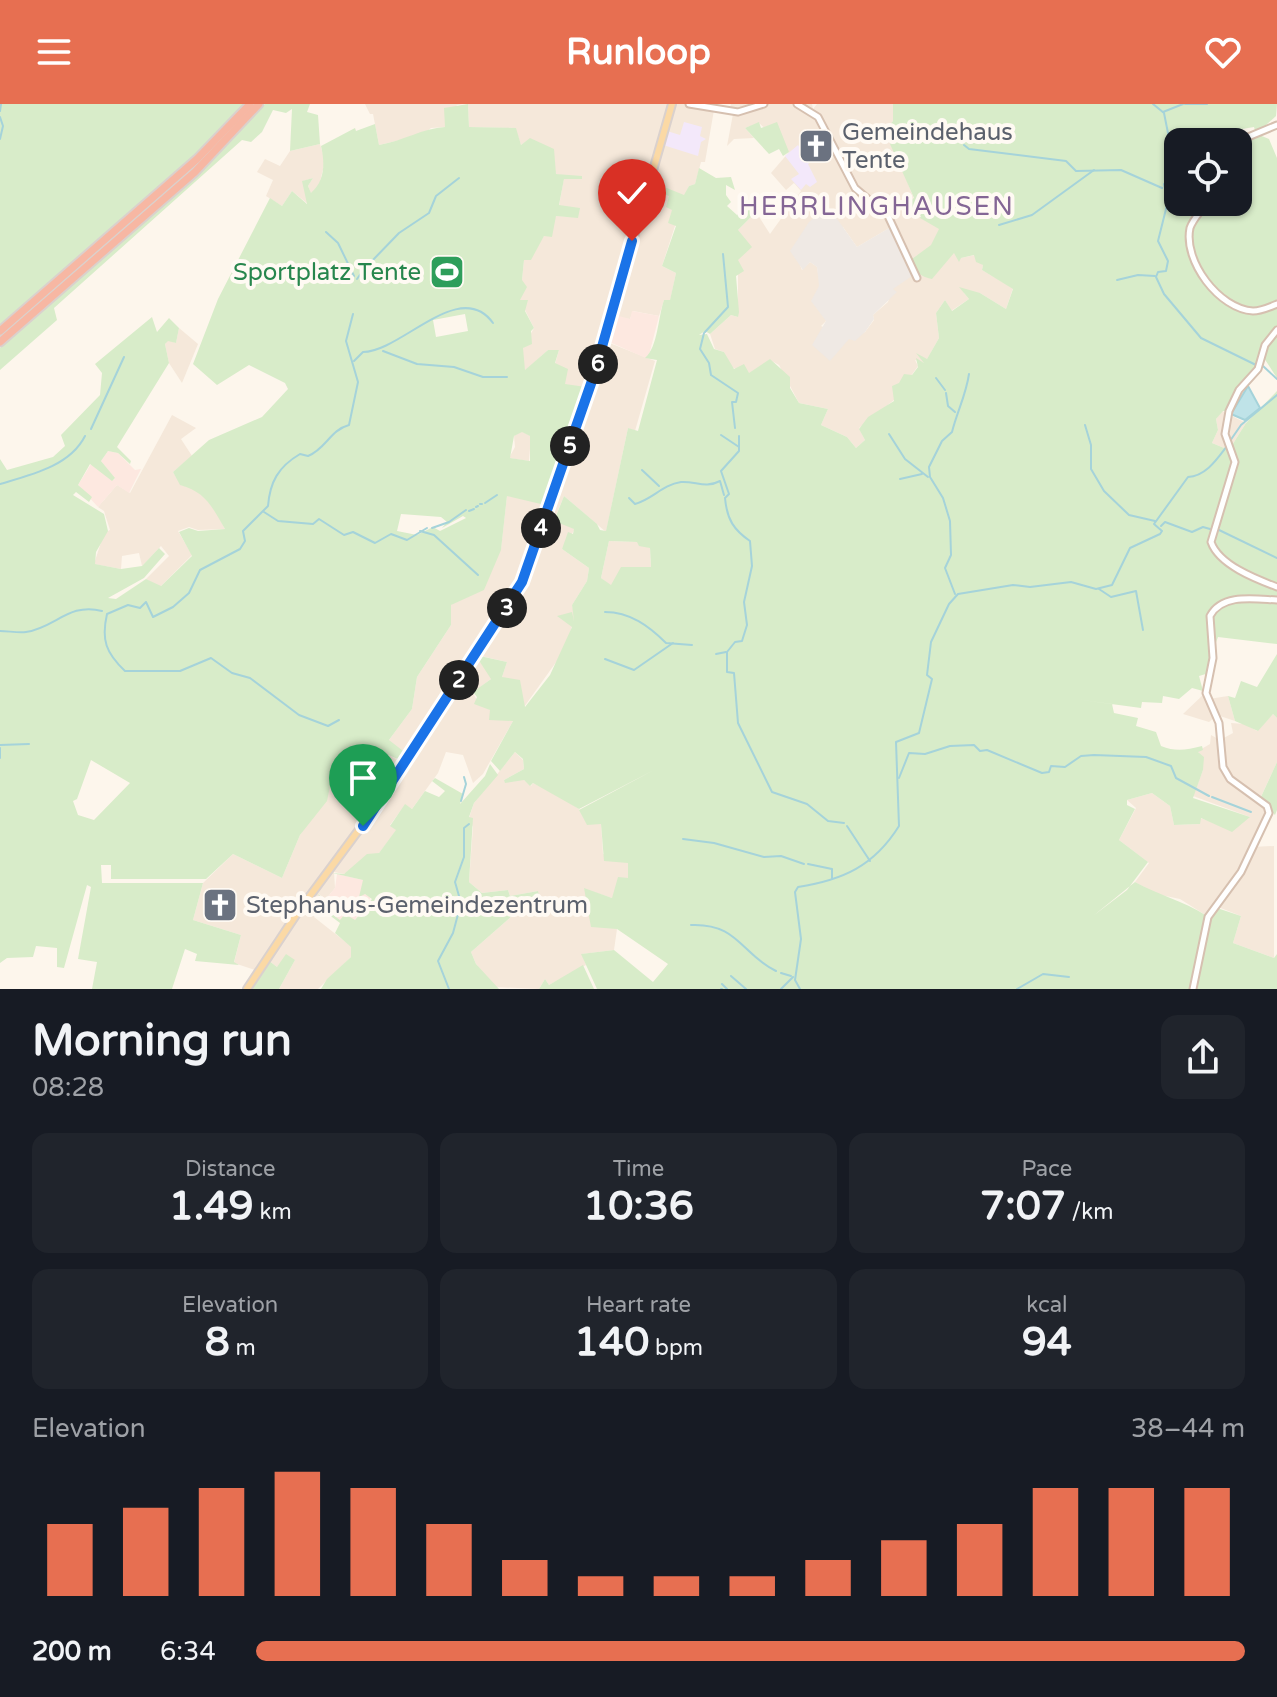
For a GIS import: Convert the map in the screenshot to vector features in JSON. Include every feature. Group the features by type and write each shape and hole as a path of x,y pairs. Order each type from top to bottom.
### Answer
{"highway":[{"path":"0,331 197,159 250,104"},
{"path":"0,342 195,172 259,104"}],"main road":[{"path":"247,989 298,912 352,841 515,595 601,354 672,104"}],"street":[{"path":"689,104 743,112 764,104"},
{"path":"797,104 816,114 855,188 888,216 917,278"},
{"path":"1252,135 1277,125"},
{"path":"1199,216 1190,232 1192,253 1200,271 1218,294 1245,309 1256,311 1277,304"},
{"path":"1277,330 1265,345 1256,371 1239,390 1229,411 1225,429 1234,466 1211,544 1235,566 1277,587"},
{"path":"1193,989 1211,911 1241,872 1269,813 1267,806 1226,773 1219,723 1206,693 1213,658 1212,611 1238,599 1277,600"}],"shaded area":[{"path":"365,104 463,104 457,105 445,127 431,128 422,135 379,145 373,114"},
{"path":"468,104 716,104 730,108 731,104 812,104 813,109 817,104 893,104 893,121 887,130 914,199 908,203 913,213 940,228 961,258 975,255 983,265 982,270 1013,288 1006,309 980,293 964,293 969,299 951,311 945,300 936,313 939,338 925,363 915,360 918,366 894,400 859,428 865,440 856,448 847,437 821,425 828,409 799,403 779,365 770,360 749,374 731,367 724,352 715,349 710,334 731,315 738,317 738,230 756,212 770,234 801,191 794,183 786,190 771,173 789,152 759,123 745,128 754,138 734,139 727,146 733,114 714,110 705,162 701,162 695,184 689,186 685,195 662,266 676,273 670,301 664,300 659,316 633,311 630,319 608,316 602,340 655,361 635,431 628,428 606,532 564,496 554,520 575,529 562,549 589,568 587,581 572,605 575,617 564,651 524,707 502,677 507,662 481,656 478,659 492,678 473,693 479,704 513,721 483,774 473,783 463,755 446,752 438,773 412,809 405,805 390,825 397,830 379,853 344,874 334,872 335,888 326,899 317,893 327,902 314,917 352,947 351,957 318,989 279,989 295,960 277,967 264,957 255,970 234,963 241,935 193,920 203,883 233,854 282,878 300,835 330,785 348,793 384,753 401,761 389,740 412,709 417,677 451,625 451,605 501,549 507,496 553,480 560,463 565,384 555,364 559,350 548,350 525,371 521,352 534,328 520,300 524,260 531,257 556,216 578,217 559,206 564,178 581,179 556,174 545,147 530,139 521,145 515,128 469,127","holes":["843,227 857,247 891,227 892,289 888,302 873,315 874,320 865,332 849,339 821,326 826,321 817,267 810,262 802,270 797,257"]},
{"path":"684,122 702,127 700,136 706,139 701,142 698,156 663,145 667,131 680,135"},
{"path":"320,144 325,161 319,186 311,194 308,186 313,178 303,181 308,204 292,191 282,206 266,196 273,180 257,172 265,159 280,166 290,151"},
{"path":"798,145 804,155 812,152 816,158 808,164 817,182 810,187 806,184 801,190 791,179 799,174 785,156"},
{"path":"828,206 857,247 891,227 912,276 893,289 897,292 873,315 874,319 865,332 855,341 849,339 830,361 812,345 826,321 811,301 819,286 817,267 810,262 803,270 790,251 809,222"},
{"path":"632,311 659,316 648,359 607,341 615,315 630,319"},
{"path":"179,328 198,344 182,383 169,363 165,344 168,340 176,343"},
{"path":"1222,411 1246,423 1229,450 1212,443 1218,430 1216,419"},
{"path":"172,415 196,428 181,439 192,456 173,472 181,485 196,489 212,504 225,529 198,530 189,527 178,531 192,555 160,587 146,579 169,556 161,546 142,566 139,553 122,556 121,569 94,564 104,533 110,530 104,511 98,507 117,485 130,493"},
{"path":"521,431 531,436 529,461 509,458 515,447 514,436"},
{"path":"108,451 118,453 135,470 141,469 129,493 117,485 98,507 78,485 91,464 112,480 115,479 101,461"},
{"path":"609,541 638,542 650,548 651,568 631,567 611,586 601,578"},
{"path":"1204,694 1209,699 1228,696 1235,721 1217,715 1209,722 1183,714"},
{"path":"1273,714 1277,718 1277,762 1259,801 1266,807 1267,816 1251,847 1274,846 1274,958 1233,943 1241,916 1213,905 1207,916 1180,899 1156,894 1135,882 1149,863 1119,840 1136,808 1127,800 1152,793 1170,806 1174,825 1200,824 1200,818 1209,821 1250,817 1193,796 1203,770 1198,751 1210,744 1211,735 1220,740 1233,733 1231,723 1245,724 1257,731"},
{"path":"515,752 523,760 524,769 504,780 524,780 531,786 533,783 579,809 587,824 601,823 603,854 628,862 628,879 612,898 584,889 617,929 614,950 582,954 586,965 549,985 545,979 539,989 494,987 476,964 471,952 513,915 532,907 538,891 510,896 508,890 482,893 469,882 473,827 469,818 474,803"},
{"path":"337,874 363,880 365,894 371,897 355,920 340,920 328,911 332,904 326,899 335,888"}],"green space":[{"path":"0,104 244,104 198,153 0,325"},
{"path":"265,104 310,104 307,112 318,115 320,144 290,151 292,109 286,113 273,110 262,132 251,142 242,140 54,308 57,320 0,370 0,348 208,165"},
{"path":"468,104 469,127 516,128 521,145 530,138 554,149 556,174 582,176 582,179 564,179 559,205 580,208 578,218 556,216 552,237 544,236 531,260 524,260 522,280 527,287 520,300 528,300 525,311 534,328 531,331 532,344 523,348 525,370 548,350 559,350 555,363 568,369 565,384 586,387 545,505 507,496 501,550 484,590 451,605 451,625 417,677 412,709 389,740 407,754 402,761 384,753 348,794 330,786 327,801 300,835 282,878 233,854 206,879 111,879 111,865 101,865 102,883 203,883 193,920 241,935 234,962 239,965 195,961 197,954 185,949 172,989 92,989 97,962 78,959 91,887 87,885 64,968 57,967 57,948 36,946 33,957 7,958 0,963 0,459 7,470 53,457 65,446 61,435 100,395 102,373 95,364 152,317 157,332 169,318 179,328 176,343 168,341 165,344 169,363 117,447 131,461 130,464 118,453 108,451 101,461 115,478 112,481 90,464 78,485 92,497 89,502 76,492 73,495 104,514 108,531 96,552 95,564 121,569 142,566 159,548 165,554 144,578 108,598 116,599 146,579 161,586 192,556 179,532 189,528 198,531 225,529 207,501 180,485 173,472 209,440 262,417 288,389 285,383 249,365 217,385 193,364 218,299 270,198 282,206 292,191 307,204 302,181 313,178 308,186 311,193 319,183 323,165 321,146 355,128 356,131 375,124 379,145 388,143 445,127 444,108","holes":["465,314 468,331 436,337 433,320","522,432 530,436 530,461 510,458 514,436","401,514 441,517 447,522 442,528 463,516 466,518 440,531 433,527 417,535 397,531","91,760 130,783 94,820 78,815 73,801 77,799"]},
{"path":"893,104 1277,104 1276,116 1266,125 1269,128 1257,134 1269,139 1277,158 1277,378 1262,355 1228,412 1223,411 1216,419 1218,430 1212,443 1229,450 1246,423 1277,391 1277,586 1236,566 1210,546 1235,567 1277,588 1277,598 1240,597 1209,610 1212,651 1209,673 1199,676 1203,691 1192,688 1179,699 1163,696 1162,703 1142,702 1141,708 1112,704 1114,713 1138,718 1136,726 1156,732 1161,746 1181,750 1202,746 1203,750 1198,752 1204,757 1203,770 1193,798 1250,817 1232,832 1201,818 1200,824 1174,825 1170,806 1152,793 1127,800 1127,805 1135,809 1119,840 1148,862 1130,886 1135,882 1207,916 1217,908 1241,916 1233,943 1274,958 1277,954 1277,989 597,989 581,954 614,950 653,982 668,964 617,929 591,927 584,888 612,898 618,877 628,878 628,863 604,861 601,824 587,825 579,810 654,770 579,809 533,783 530,786 524,780 505,783 504,780 524,769 523,759 515,752 500,771 491,761 513,721 489,720 490,710 474,704 477,697 473,692 491,679 478,659 480,656 507,662 502,677 520,680 525,707 550,675 572,627 557,616 572,612 574,621 572,605 587,581 589,568 562,549 568,532 573,534 574,529 554,521 564,496 600,530 606,531 628,428 638,431 657,360 645,358 655,339 664,300 670,300 676,273 662,266 676,226 668,223 672,210 666,207 669,196 650,188 652,182 684,195 689,186 695,184 699,168 716,178 731,177 735,190 726,185 726,195 731,202 727,206 737,215 748,205 756,212 738,230 752,247 738,260 744,271 736,276 738,317 731,315 710,334 705,331 699,335 707,334 714,349 724,352 734,369 744,364 749,373 770,359 790,377 790,388 799,403 828,409 821,425 847,437 856,448 865,440 859,429 868,417 894,401 892,386 899,383 904,374 912,375 918,367 916,358 924,363 916,353 927,359 939,338 936,313 945,300 952,311 969,299 959,287 980,293 1006,309 1013,289 982,270 983,265 976,262 974,255 961,258 959,262 954,253 932,279 916,270 912,259 931,245 939,229 913,213 907,203 914,198 890,144 893,138 884,132 893,121","holes":["609,541 637,542 639,546 650,548 651,567 621,567 611,585 601,578"]},
{"path":"759,122 761,128 777,122 789,152 783,156 779,149 769,154 745,128"},
{"path":"1237,601 1277,601 1277,644 1218,637 1214,648 1213,618 1220,609"},
{"path":"1277,654 1277,718 1273,714 1258,731 1235,721 1228,696 1235,698 1241,681 1257,687"},
{"path":"1277,762 1277,810 1275,815 1260,799"},
{"path":"490,764 498,775 474,803 469,817 473,818 469,882 482,893 508,890 510,896 538,891 541,905 533,907 534,914 513,915 471,952 476,964 499,989 321,989 327,979 351,957 351,947 335,933 340,923 324,911 329,904 316,893 333,904 328,911 340,920 345,914 355,920 372,899 365,894 359,897 363,880 332,873 344,874 367,854 379,853 396,830 390,826 405,804 412,809 425,791 439,797 445,791 432,781 435,778 463,794 460,804 485,776"},
{"path":"286,954 295,960 279,989 242,989 264,957 277,967"},
{"path":"583,965 594,989 539,989 545,979 549,985"}],"water":[{"path":"1248,386 1260,408 1245,420 1231,414"}],"waterway":[{"path":"0,111 1,104"},
{"path":"1153,104 1164,113 1167,128"},
{"path":"1163,112 1183,104"},
{"path":"1185,104 1207,104"},
{"path":"0,117 3,126 0,139"},
{"path":"964,145 969,149 1066,161 1076,171 1121,170 1162,188"},
{"path":"999,225 1032,215 1094,170"},
{"path":"370,263 399,233 429,213 436,196 459,178"},
{"path":"1164,216 1158,241 1168,261 1166,271 1158,272 1156,277 1164,294 1201,338 1256,365"},
{"path":"326,232 338,243 354,276"},
{"path":"705,332 728,307 723,254"},
{"path":"357,279 362,272"},
{"path":"1117,280 1138,275 1155,276"},
{"path":"354,361 363,352 395,341 447,312 464,308 479,311 493,323"},
{"path":"339,720 328,726 299,715 250,678 232,673 211,658 180,671 125,671 109,652 105,631 107,614 128,605 140,608 146,602 153,617 173,607 189,593 200,570 240,549 245,541 243,531 268,506 273,482 286,464 300,454 308,456 314,453 337,431 349,425 358,382 346,341 353,314"},
{"path":"704,333 700,349 709,363 711,375 738,393 736,402 732,402 735,428"},
{"path":"383,351 417,364 454,367 483,377 507,377"},
{"path":"91,429 124,357"},
{"path":"1263,366 1277,379"},
{"path":"955,594 945,568 951,555 950,521 943,498 930,477 929,467 942,441 952,432 969,374"},
{"path":"936,378 945,390"},
{"path":"946,393 948,406 955,412"},
{"path":"1230,441 1241,425 1277,395"},
{"path":"1085,425 1091,445 1091,469 1104,491 1129,515 1155,521"},
{"path":"889,434 905,459 928,477"},
{"path":"721,435 739,447"},
{"path":"0,484 37,473 60,462 85,436"},
{"path":"739,436 739,451 721,471 729,494 725,498 728,512 736,528 750,541 752,566 744,602 747,625 742,641 735,642 727,652 727,672 734,673 738,723 772,792 807,804 828,821 844,823"},
{"path":"800,989 795,980 801,939 795,892 798,887 829,880 856,869 879,851 899,826 896,742 919,733 932,679 927,675 931,642 949,604 958,594 1013,585 1030,587 1071,582 1096,589 1112,585 1130,548 1160,534 1162,531 1154,524 1188,477 1206,470 1227,446"},
{"path":"642,470 659,486"},
{"path":"900,479 922,474"},
{"path":"629,498 635,504 681,482 705,485 720,481 724,495"},
{"path":"485,503 497,495"},
{"path":"469,511 474,509"},
{"path":"432,528 449,522 466,510"},
{"path":"264,512 278,521 313,524 319,519 344,535 353,532 375,543 391,534 407,540 427,528"},
{"path":"1161,526 1165,522 1192,532 1203,527 1210,529"},
{"path":"1217,529 1277,558"},
{"path":"420,531 434,535 478,575"},
{"path":"1099,589 1111,597 1136,591 1143,630"},
{"path":"0,631 26,632 80,610 102,611"},
{"path":"605,612 623,614 638,621 666,643 692,645"},
{"path":"605,659 634,670 673,643"},
{"path":"716,654 726,652"},
{"path":"0,745 29,744"},
{"path":"899,778 909,753 925,754 950,746 974,745 980,751 987,750 1042,773 1049,772 1051,766 1065,767 1081,756 1146,757 1171,766 1176,778 1209,796"},
{"path":"0,748 0,758"},
{"path":"461,801 466,784 464,777"},
{"path":"1212,797 1251,812"},
{"path":"449,989 438,961 453,933 461,903 455,882 464,857 464,828 469,824"},
{"path":"847,826 870,861"},
{"path":"683,839 714,843 764,857 781,856 804,864"},
{"path":"808,864 832,869 832,879"},
{"path":"691,925 707,926 729,934 776,971"},
{"path":"781,973 791,976"},
{"path":"1017,989 1043,974 1069,977"},
{"path":"731,976 746,989"},
{"path":"781,989 793,977"},
{"path":"722,984 727,989"}],"place":[{"name":"Gemeindehaus Tente","path":"816,146"},
{"name":"Sportplatz Tente","path":"447,272"},
{"name":"Stephanus-Gemeindezentrum","path":"220,905"}],"district":[{"name":"HERRLINGHAUSEN","path":"877,206"}],"route":[{"path":"363,826 495,628 522,582 594,375 632,241"}]}
